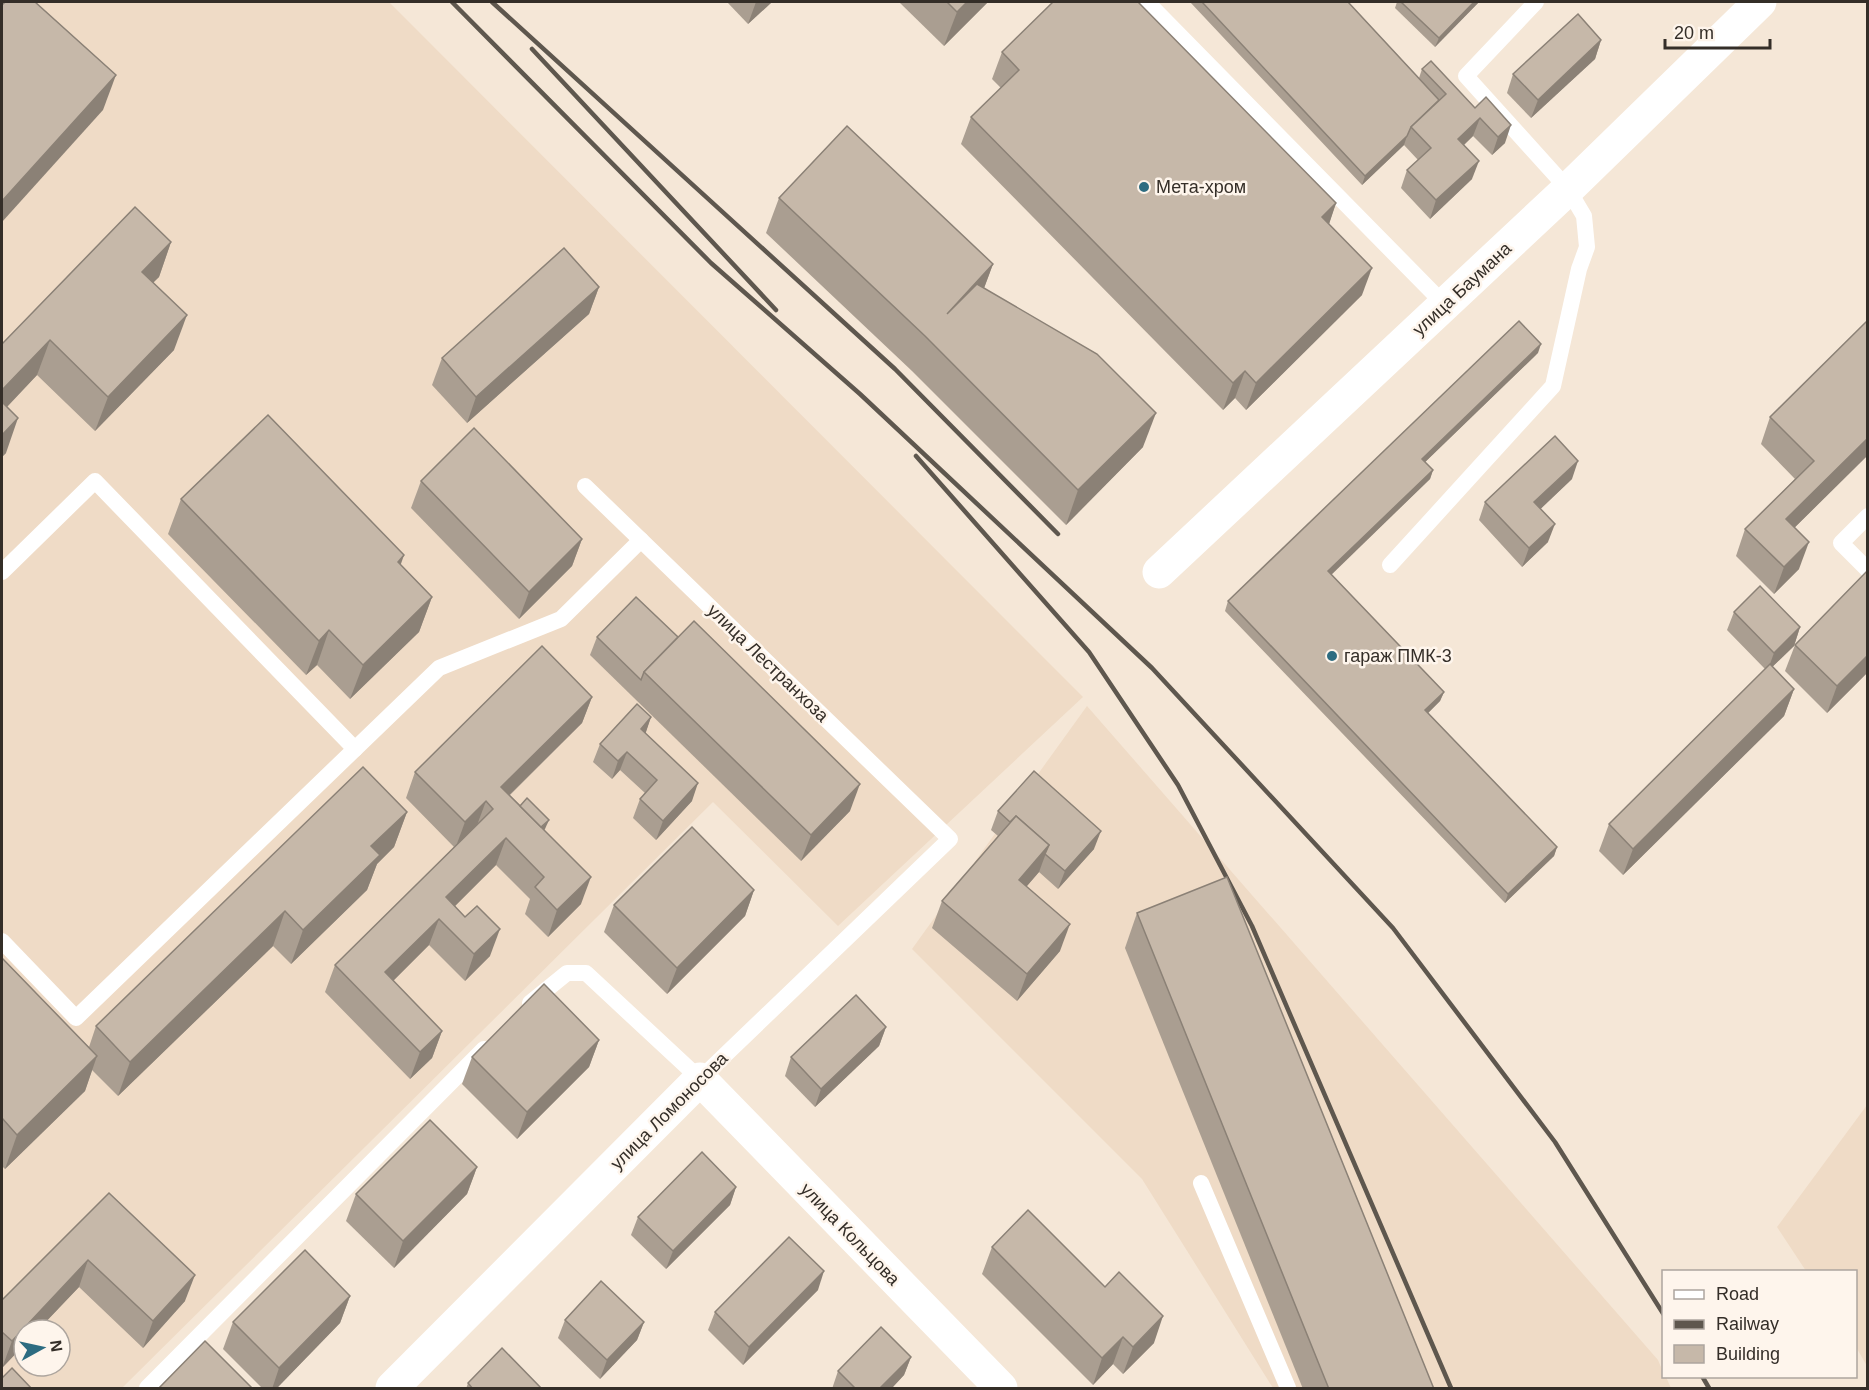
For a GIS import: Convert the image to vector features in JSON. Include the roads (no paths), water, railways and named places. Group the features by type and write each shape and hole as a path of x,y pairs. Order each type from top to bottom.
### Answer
{"street":[{"name":"улица Баумана","path":"1159,572 1568,189 1760,2"},
{"name":"улица Кольцова","path":"700,1079 999,1388"},
{"name":"улица Ломоносова","path":"392,1389 700,1079"}],"lane":[{"path":"1147,2 1445,304"},
{"path":"1390,566 1552,386 1579,269 1587,247 1584,216 1568,189 1466,76 1536,2"},
{"path":"2,572 95,481 355,749"},
{"name":"улица Лестранхоза","path":"585,486 950,839"},
{"path":"1868,516 1841,543 1868,570"},
{"path":"2,941 76,1018 439,668 561,618 641,540"},
{"name":"улица Ломоносова","path":"700,1079 950,839"},
{"path":"520,1013 536,996 567,973 586,973 700,1079"},
{"path":"147,1389 495,1038"},
{"path":"1202,1183 1288,1389"}],"railway":[{"path":"452,2 711,263 860,394 1152,668 1393,928 1555,1142 1662,1312"},
{"path":"492,2 895,369 1058,534"},
{"path":"532,49 776,310"},
{"path":"916,456 1089,652 1178,785 1252,926 1451,1388"},
{"path":"1703,1378 1709,1388"}],"place":[{"name":"Мета-хром","path":"1144,187"},
{"name":"гараж ПМК-3","path":"1332,656"}]}
